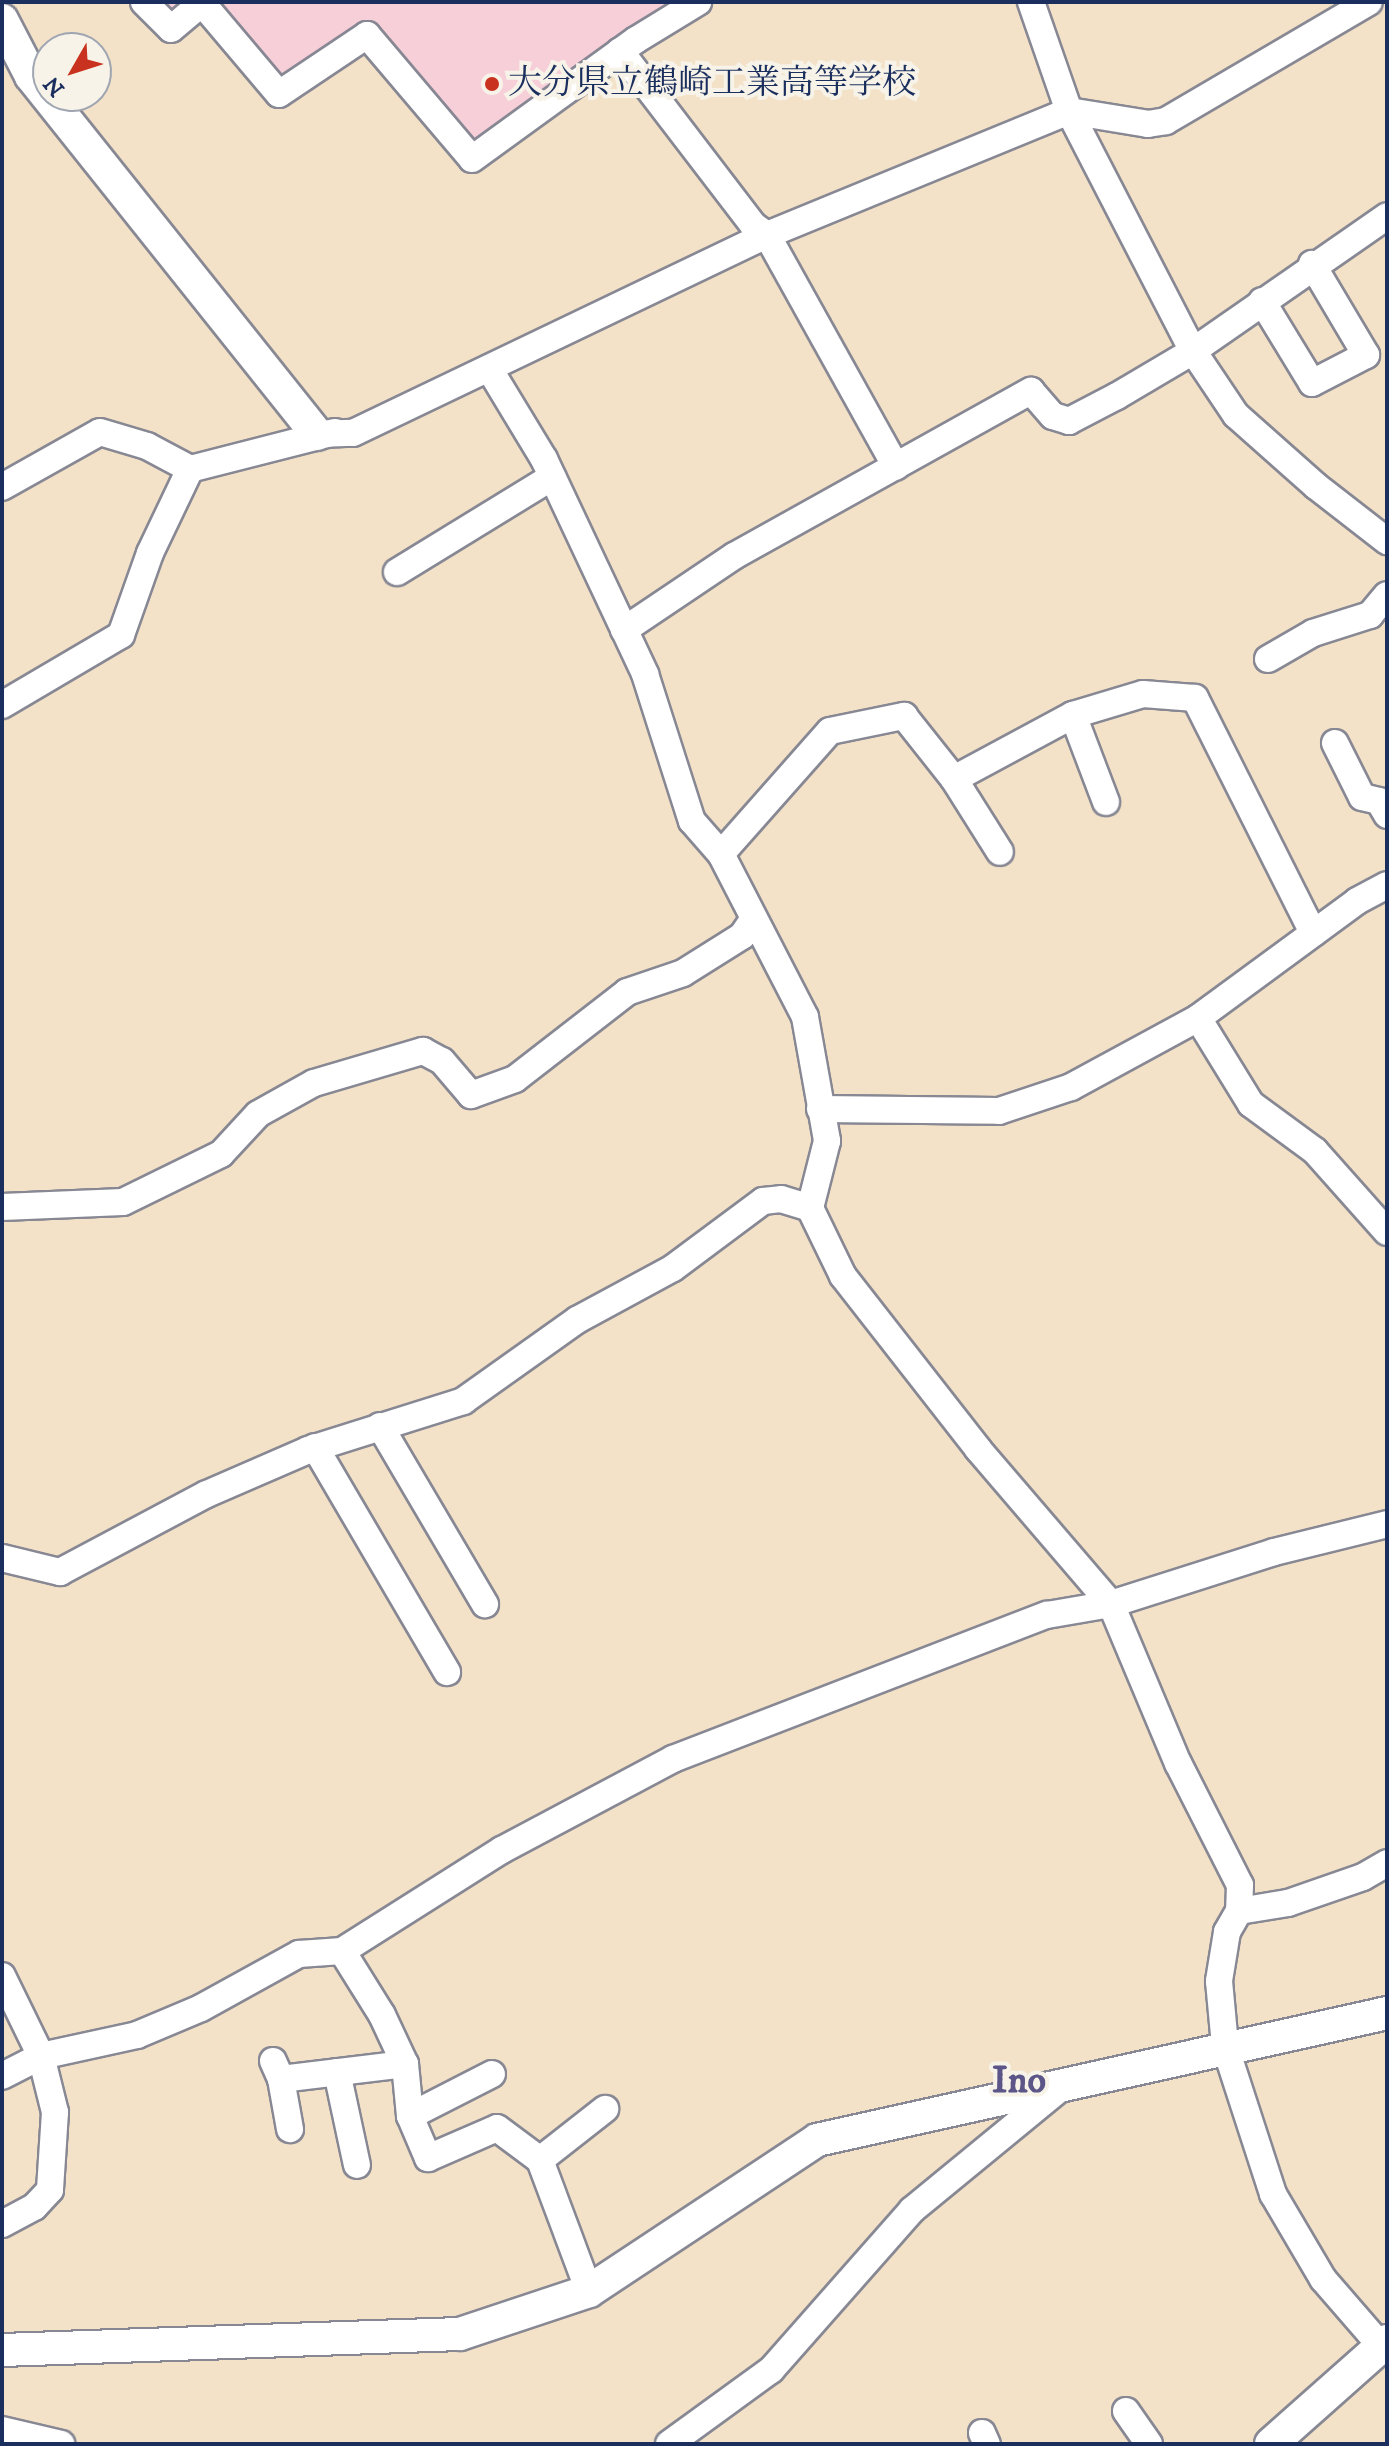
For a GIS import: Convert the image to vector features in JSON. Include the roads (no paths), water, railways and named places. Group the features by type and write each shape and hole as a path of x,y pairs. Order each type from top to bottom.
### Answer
{"street":[{"path":"144,2 171,29 202,3 279,94 367,35 472,159 620,51 698,2"},
{"path":"1031,2 1069,111 1193,351 1236,415 1316,486 1387,541"},
{"path":"2,487 100,432 147,446 190,469 328,433 353,433 767,235 1069,111 1148,124 1166,121 1369,2"},
{"path":"2,20 31,76"},
{"path":"2,45 328,433"},
{"path":"620,51 753,225 767,235 896,467"},
{"path":"624,630 734,556 1031,391 1053,416 1069,421 1193,351 1312,264 1387,216"},
{"path":"1262,301 1312,383 1366,355 1312,264"},
{"path":"490,370 552,477 645,674 692,821 721,854 752,921 805,1017 827,1141 810,1208 843,1276 899,1352 1111,1604 1178,1763 1240,1885 1239,1911 1227,1932 1219,1981 1225,2046 1273,2194 1323,2279 1384,2344 1271,2444"},
{"path":"2,705 121,635 150,553 190,469"},
{"path":"397,572 552,477"},
{"path":"1268,659 1313,633 1370,615 1387,595"},
{"path":"954,779 1073,715 1143,694 1195,698 1313,933"},
{"path":"1073,715 1106,802"},
{"path":"721,854 830,731 904,716 954,779 1000,852"},
{"path":"1335,743 1362,797 1379,801 1387,815"},
{"path":"820,1109 999,1111 1071,1087 1198,1018 1313,933 1387,885"},
{"path":"2,1207 123,1202 221,1154 258,1114 314,1083 423,1051 442,1061 471,1095 515,1079 627,992 683,973 742,936 752,921"},
{"path":"1198,1018 1251,1104 1315,1151 1387,1232"},
{"path":"2,1558 60,1572 207,1494 315,1447 463,1401 577,1320 673,1268 763,1201 781,1199 810,1208"},
{"path":"380,1426 485,1604"},
{"path":"315,1447 447,1672"},
{"path":"2,2076 41,2056 137,2035 201,2008 299,1954 342,1951 502,1850 673,1759 1047,1615 1111,1604 1274,1552 1387,1524"},
{"path":"1239,1911 1288,1903 1363,1877 1387,1863"},
{"path":"342,1951 382,2015 405,2064 410,2116 428,2158 497,2128 540,2160 589,2291"},
{"path":"2,1976 41,2056 55,2112 50,2190 34,2207 2,2224"},
{"path":"2,2350 460,2334 589,2291 817,2140 1225,2046 1387,2013"},
{"path":"290,2129 277,2070 337,2072 405,2064"},
{"path":"337,2072 357,2165"},
{"path":"410,2116 492,2074"},
{"path":"669,2444 771,2370 912,2210 1067,2082"},
{"path":"540,2160 605,2109"},
{"path":"1126,2411 1149,2444"},
{"path":"2,2430 61,2444"}],"place":[{"name":"大分県立鶴崎工業高等学校","path":"492,84"}],"district":[{"name":"Ino","path":"1019,2082"}]}
